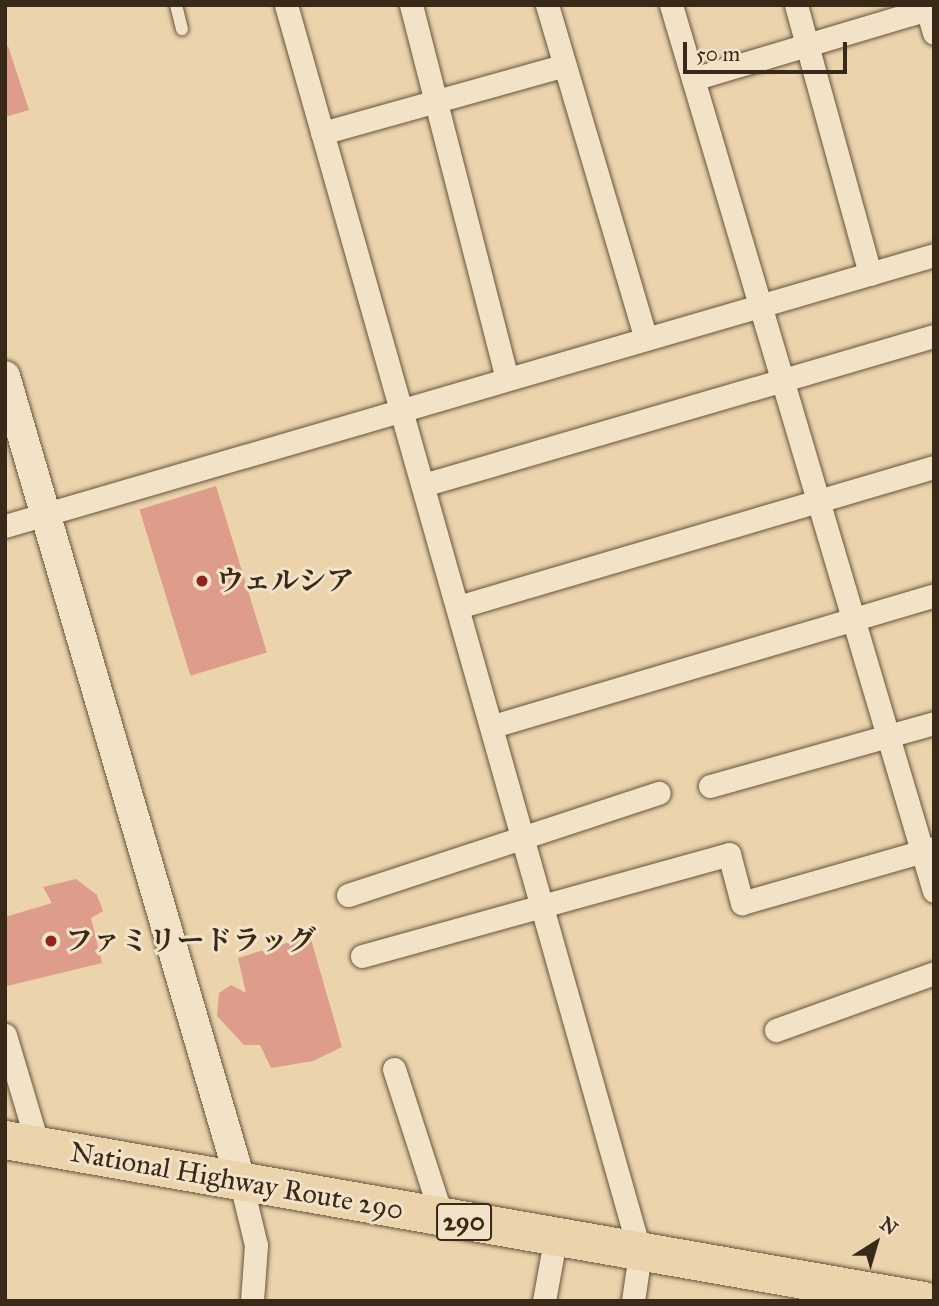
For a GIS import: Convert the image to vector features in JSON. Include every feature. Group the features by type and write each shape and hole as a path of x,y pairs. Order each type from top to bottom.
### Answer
{"highway":[{"name":"National Highway Route 290","path":"21,1143 240,1178 555,1240 924,1301"}],"street":[{"path":"286,5 545,903 640,1253 633,1301"},
{"path":"411,5 439,103 507,379"},
{"path":"547,5 646,339"},
{"path":"671,5 887,737 928,850 934,891"},
{"path":"796,5 870,274"},
{"path":"692,79 929,7 934,33"},
{"path":"322,132 439,103 565,65"},
{"path":"5,526 934,255"},
{"path":"423,485 934,336"},
{"path":"5,376 240,1178 256,1245 252,1301"},
{"path":"458,607 934,467"},
{"path":"493,726 934,595"},
{"path":"710,786 934,723"},
{"path":"348,895 526,840 659,793"},
{"path":"362,956 729,854 742,903 928,850"},
{"path":"776,1030 934,972"},
{"path":"5,1035 21,1143"},
{"path":"394,1069 442,1218"},
{"path":"544,1301 555,1240"}],"lane":[{"path":"176,5 182,29"}],"building":[{"path":"8,46 29,110 5,117 5,47"},
{"name":"ウェルシア","path":"216,486 267,652 190,676 139,509"},
{"name":"ファミリードラッグ","path":"76,879 97,895 103,911 91,918 102,963 7,986 5,917 52,903 43,887"},
{"path":"310,936 342,1047 313,1061 271,1068 260,1045 244,1045 217,1016 219,993 231,985 246,993 238,958"}],"place":[{"name":"ウェルシア","path":"202,581"},
{"name":"ファミリードラッグ","path":"51,941"}]}
